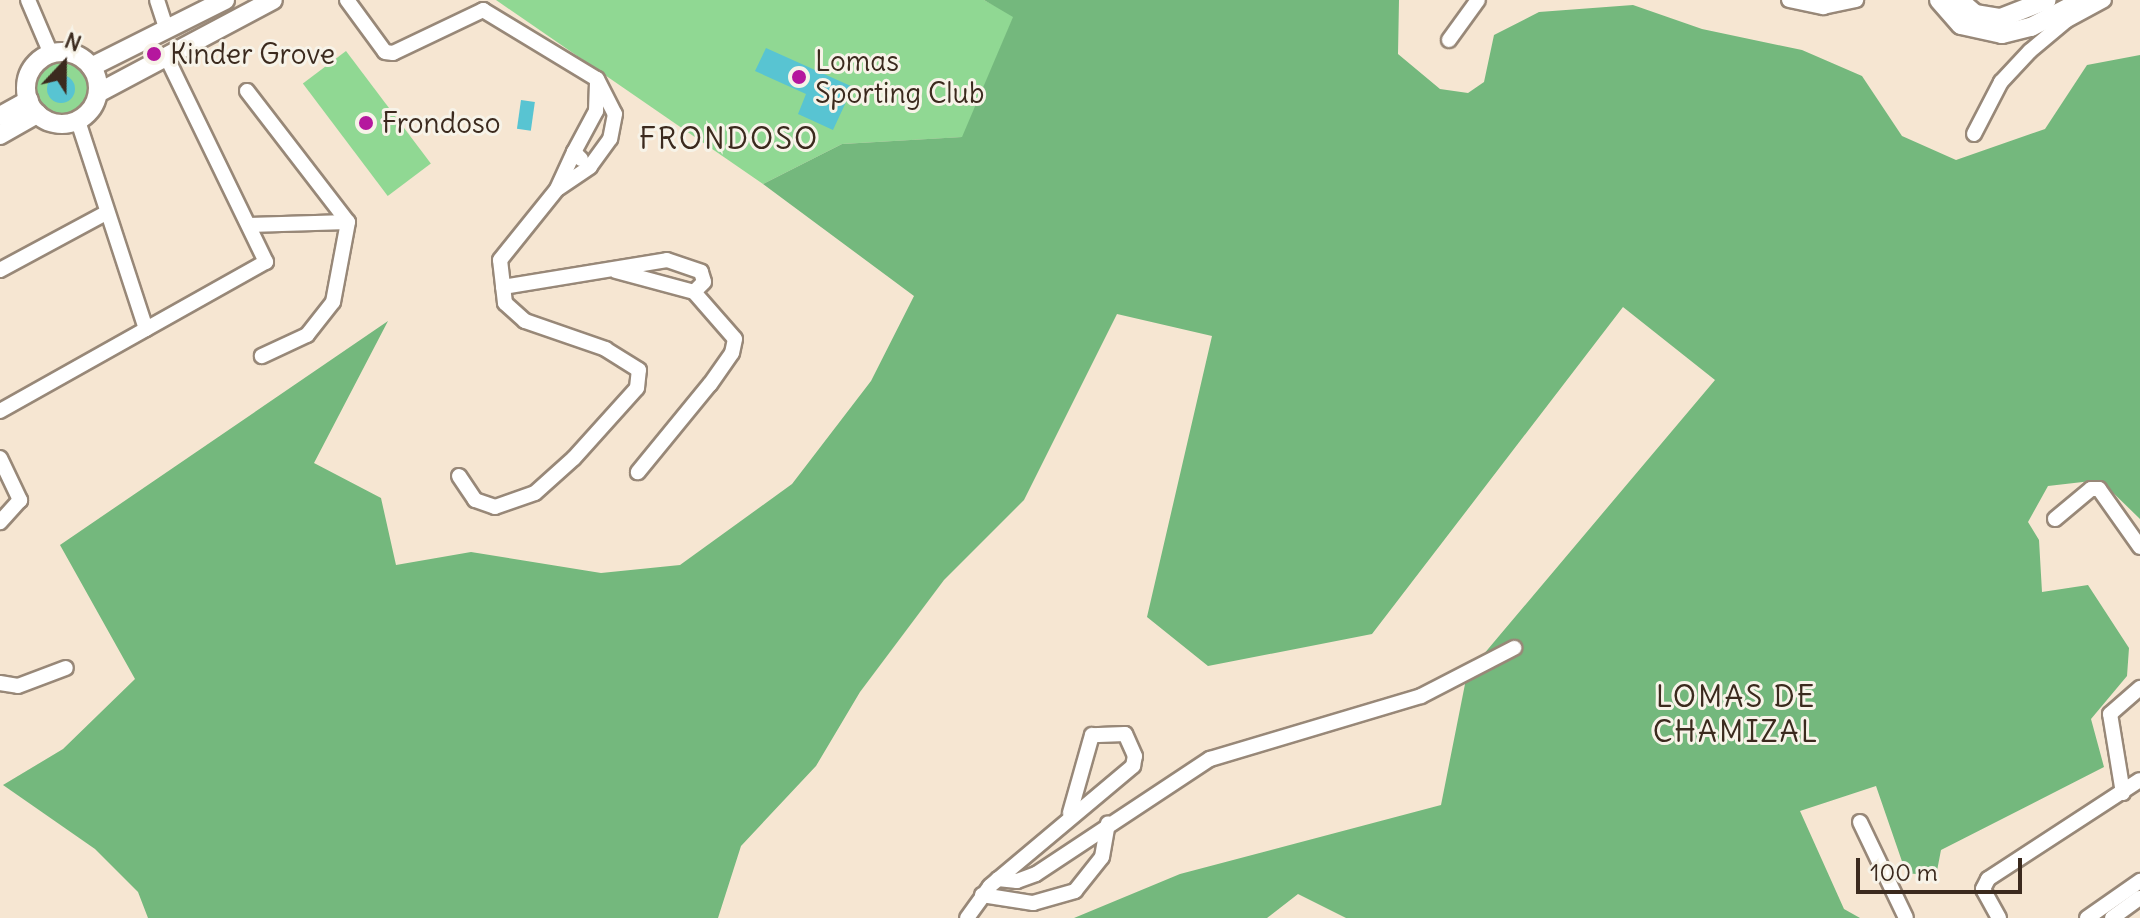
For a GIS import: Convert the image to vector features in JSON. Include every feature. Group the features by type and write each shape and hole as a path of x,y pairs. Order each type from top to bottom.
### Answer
{"main road":[{"path":"91,67 225,0"},
{"path":"98,93 91,67 73,55 51,54 31,71 33,107 49,122 78,121 98,93 273,0"},
{"path":"1939,0 1961,25 1991,34 2022,31 2083,0"},
{"path":"1959,0 1975,14 2001,18 2047,0"},
{"path":"0,116 33,107"},
{"path":"0,135 33,107"}],"street":[{"path":"28,0 51,54"},
{"path":"157,0 167,30"},
{"path":"347,0 385,52 393,53 483,10 597,79 615,114 610,139 590,167 557,189"},
{"path":"1449,40 1478,0"},
{"path":"1789,0 1823,7 1856,0"},
{"path":"1974,134 2001,82 2030,51 2067,20 2104,0"},
{"path":"0,411 266,262 167,58"},
{"path":"459,476 475,500 495,507 535,493 637,388 639,370 606,349 525,321 505,303 500,260 557,189 596,111 597,79"},
{"path":"247,91 348,222 333,302 307,335 262,356"},
{"path":"596,111 615,114"},
{"path":"78,121 146,329"},
{"path":"574,152 590,167"},
{"path":"0,270 106,213"},
{"path":"249,225 348,222"},
{"path":"503,287 616,271 667,260 687,263 701,272 704,282 694,292"},
{"path":"616,271 694,292 735,345 710,384 638,472"},
{"path":"0,522 20,500 2,466"},
{"path":"2055,519 2091,489 2099,489 2110,497 2140,547"},
{"path":"998,879 1017,881 1036,874 1210,759 1421,696 1514,648"},
{"path":"0,683 18,686 66,668"},
{"path":"2123,793 2110,714 2140,688"},
{"path":"967,918 982,895 1070,813 1133,766 1135,756 1125,734 1092,735 1070,813"},
{"path":"1999,918 1983,889 1988,879 2140,780"},
{"path":"1860,822 1906,918"},
{"path":"982,895 1033,903 1075,891 1102,857 1108,824"},
{"path":"2087,918 2140,881"},
{"path":"2112,918 2140,898"}],"green space":[{"name":"Lomas Sporting Club","path":"496,0 984,0 1014,16 963,137 842,144 763,184"},
{"path":"984,0 1399,0 1398,54 1440,89 1468,93 1484,82 1494,35 1539,12 1633,5 1702,29 1802,50 1862,76 1902,136 1956,160 2045,129 2087,65 2140,55 2140,519 2100,480 2048,486 2028,522 2039,540 2042,592 2088,585 2129,648 2127,676 2091,719 2104,767 1941,850 1936,876 1906,873 1876,786 1800,811 1844,909 1860,918 1346,918 1298,894 1267,918 1074,918 1180,874 1441,805 1467,674 1715,380 1623,307 1372,634 1208,666 1147,617 1212,336 1117,314 1024,500 944,580 860,692 816,766 741,846 718,918 148,918 138,892 95,849 3,785 63,749 135,679 60,545 388,321 314,463 381,498 396,565 471,552 601,573 680,565 792,484 871,381 914,296 763,184 842,144 962,137 1013,17"},
{"name":"Frondoso","path":"346,51 431,164 388,196 303,83"},
{"path":"61,62 80,70 88,89 80,108 61,116 42,108 34,89 42,70"}],"water":[{"path":"766,48 853,87 833,130 798,114 806,94 755,71"},
{"path":"61,75 71,79 75,89 71,99 61,103 51,99 47,89 51,79"},
{"name":"Frondoso","path":"521,100 535,102 531,131 517,129"}],"place":[{"name":"Kinder Grove","path":"154,54"},
{"name":"Lomas Sporting Club","path":"799,77"},
{"name":"Frondoso","path":"366,123"}],"district":[{"name":"FRONDOSO","path":"729,138"},
{"name":"LOMAS DE CHAMIZAL","path":"1736,713"}]}
